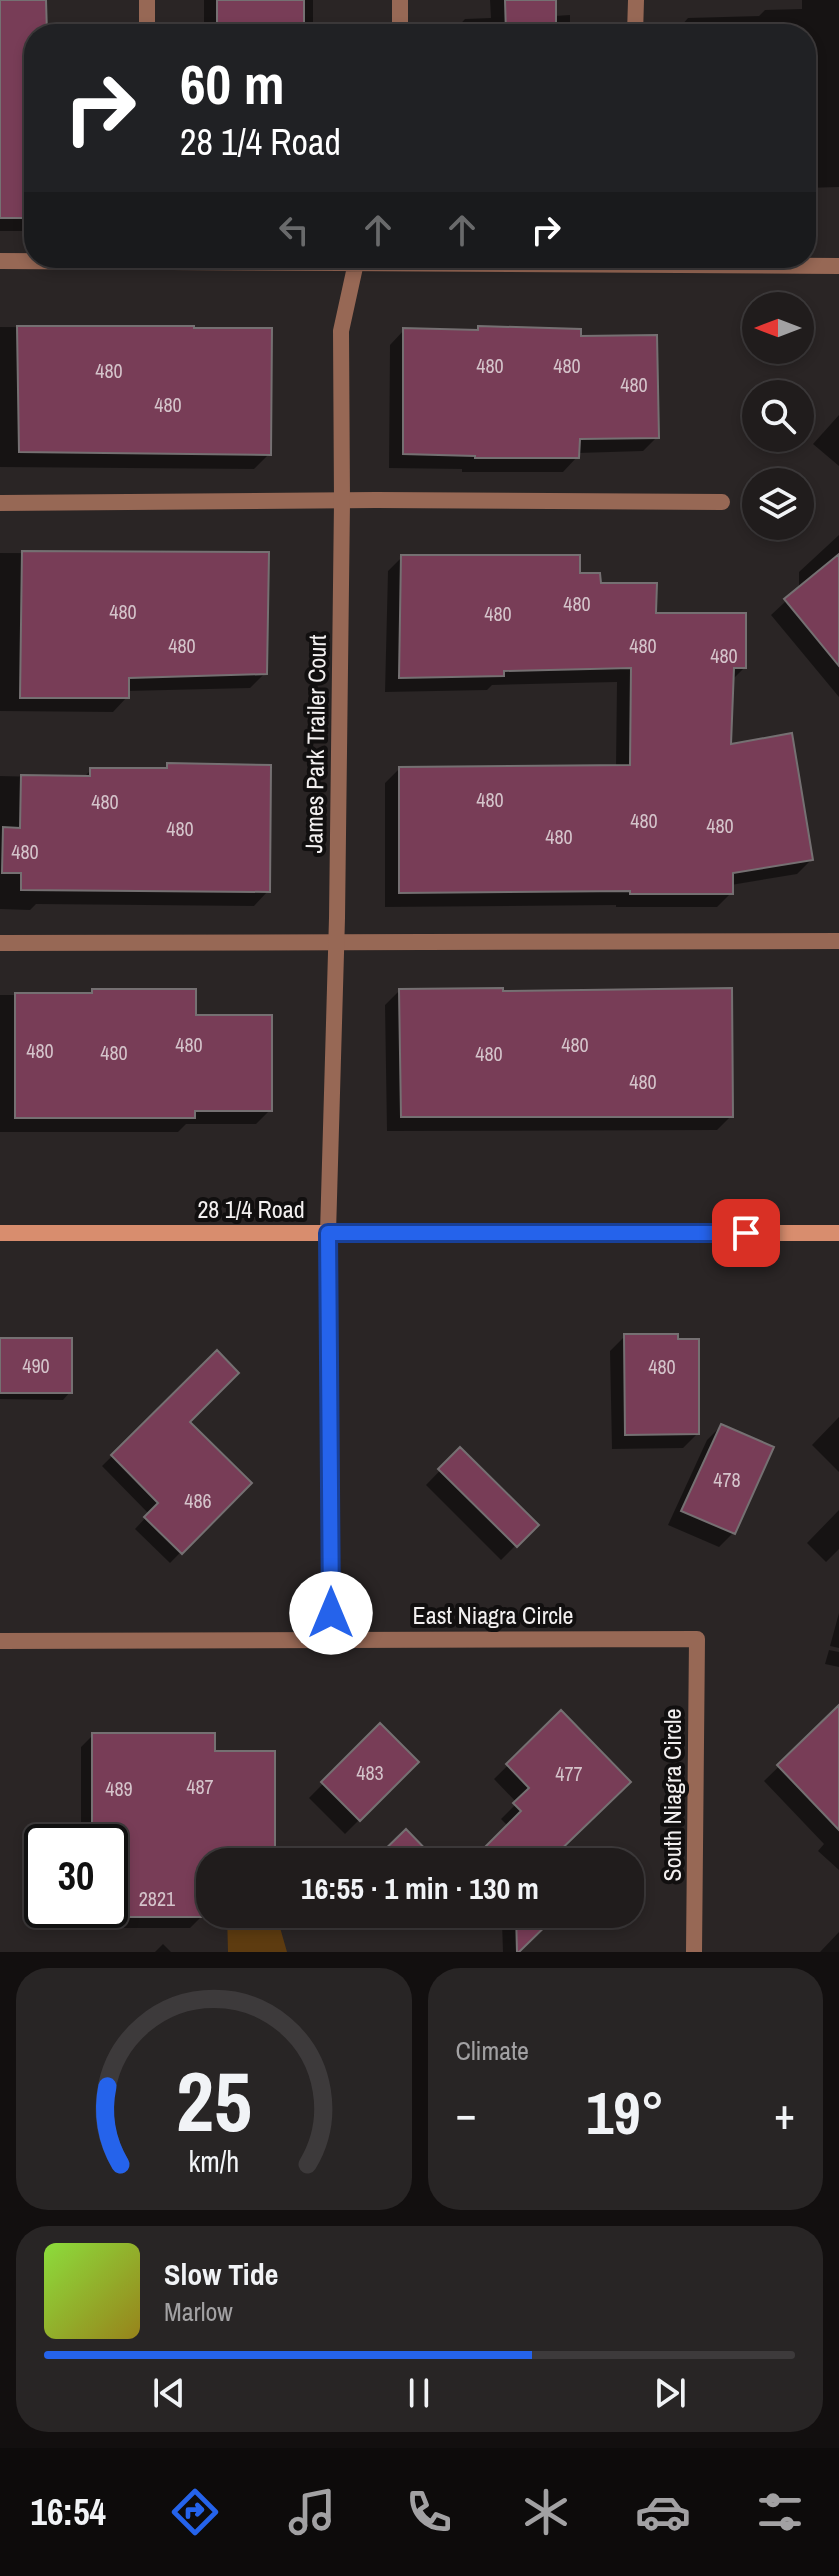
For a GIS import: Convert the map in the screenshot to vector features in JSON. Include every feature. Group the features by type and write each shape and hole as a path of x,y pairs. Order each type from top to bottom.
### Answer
{"street":[{"path":"147,0 147,24"},
{"path":"400,0 400,24"},
{"path":"635,24 636,0"},
{"path":"0,261 24,261"},
{"path":"816,266 839,266"},
{"name":"James Park Trailer Court","path":"331,1639 328,1233 336,942 341,331 354,268"},
{"path":"0,503 376,500 722,502"},
{"path":"0,943 839,941"},
{"name":"28 1/4 Road","path":"0,1233 839,1233"},
{"name":"East Niagra Circle","path":"0,1641 697,1639"},
{"name":"South Niagra Circle","path":"694,1952 697,1639"}],"shaded area":[{"path":"227,1928 280,1928 287,1952 228,1952"}],"building":[{"path":"0,0 46,0 47,24 24,24 24,218 0,218"},
{"path":"217,0 304,0 304,24 217,24"},
{"path":"505,0 556,0 556,24 506,24"},
{"path":"17,326 272,328 271,455 19,452"},
{"path":"478,326 581,329 581,336 657,335 659,438 580,439 579,458 403,454 403,328 478,330"},
{"path":"22,551 269,552 267,674 129,678 129,698 20,698"},
{"path":"839,554 839,666 784,599"},
{"path":"401,555 580,555 580,573 600,573 601,583 657,583 656,613 746,613 746,668 734,668 731,744 792,733 813,860 733,873 733,894 630,894 630,891 399,893 399,767 630,765 631,668 504,671 504,676 399,678"},
{"path":"167,763 271,765 270,892 21,890 21,873 2,873 3,827 20,828 21,775 90,776 90,768 167,768"},
{"path":"503,988 503,991 732,988 733,1117 401,1117 399,989"},
{"path":"92,989 196,989 196,1015 272,1015 272,1111 195,1111 195,1118 15,1118 15,993 92,993"},
{"path":"624,1334 678,1334 678,1339 699,1339 699,1434 625,1435"},
{"path":"0,1338 72,1338 72,1393 0,1393"},
{"path":"217,1350 239,1373 190,1422 252,1483 182,1554 144,1517 158,1503 111,1455"},
{"path":"721,1424 774,1447 735,1534 681,1511"},
{"path":"460,1447 539,1525 517,1547 438,1469"},
{"path":"839,1705 839,1830 777,1765"},
{"path":"561,1710 631,1782 563,1848 484,1848 521,1811 513,1803 529,1788 506,1764"},
{"path":"380,1723 419,1762 360,1821 321,1782"},
{"path":"92,1733 215,1733 215,1751 275,1751 275,1848 196,1848 196,1917 128,1917 128,1824 92,1824"},
{"path":"406,1829 424,1848 386,1848"},
{"path":"516,1928 544,1928 519,1952"}],"route":[{"path":"331,1613 328,1233 746,1233"}]}
